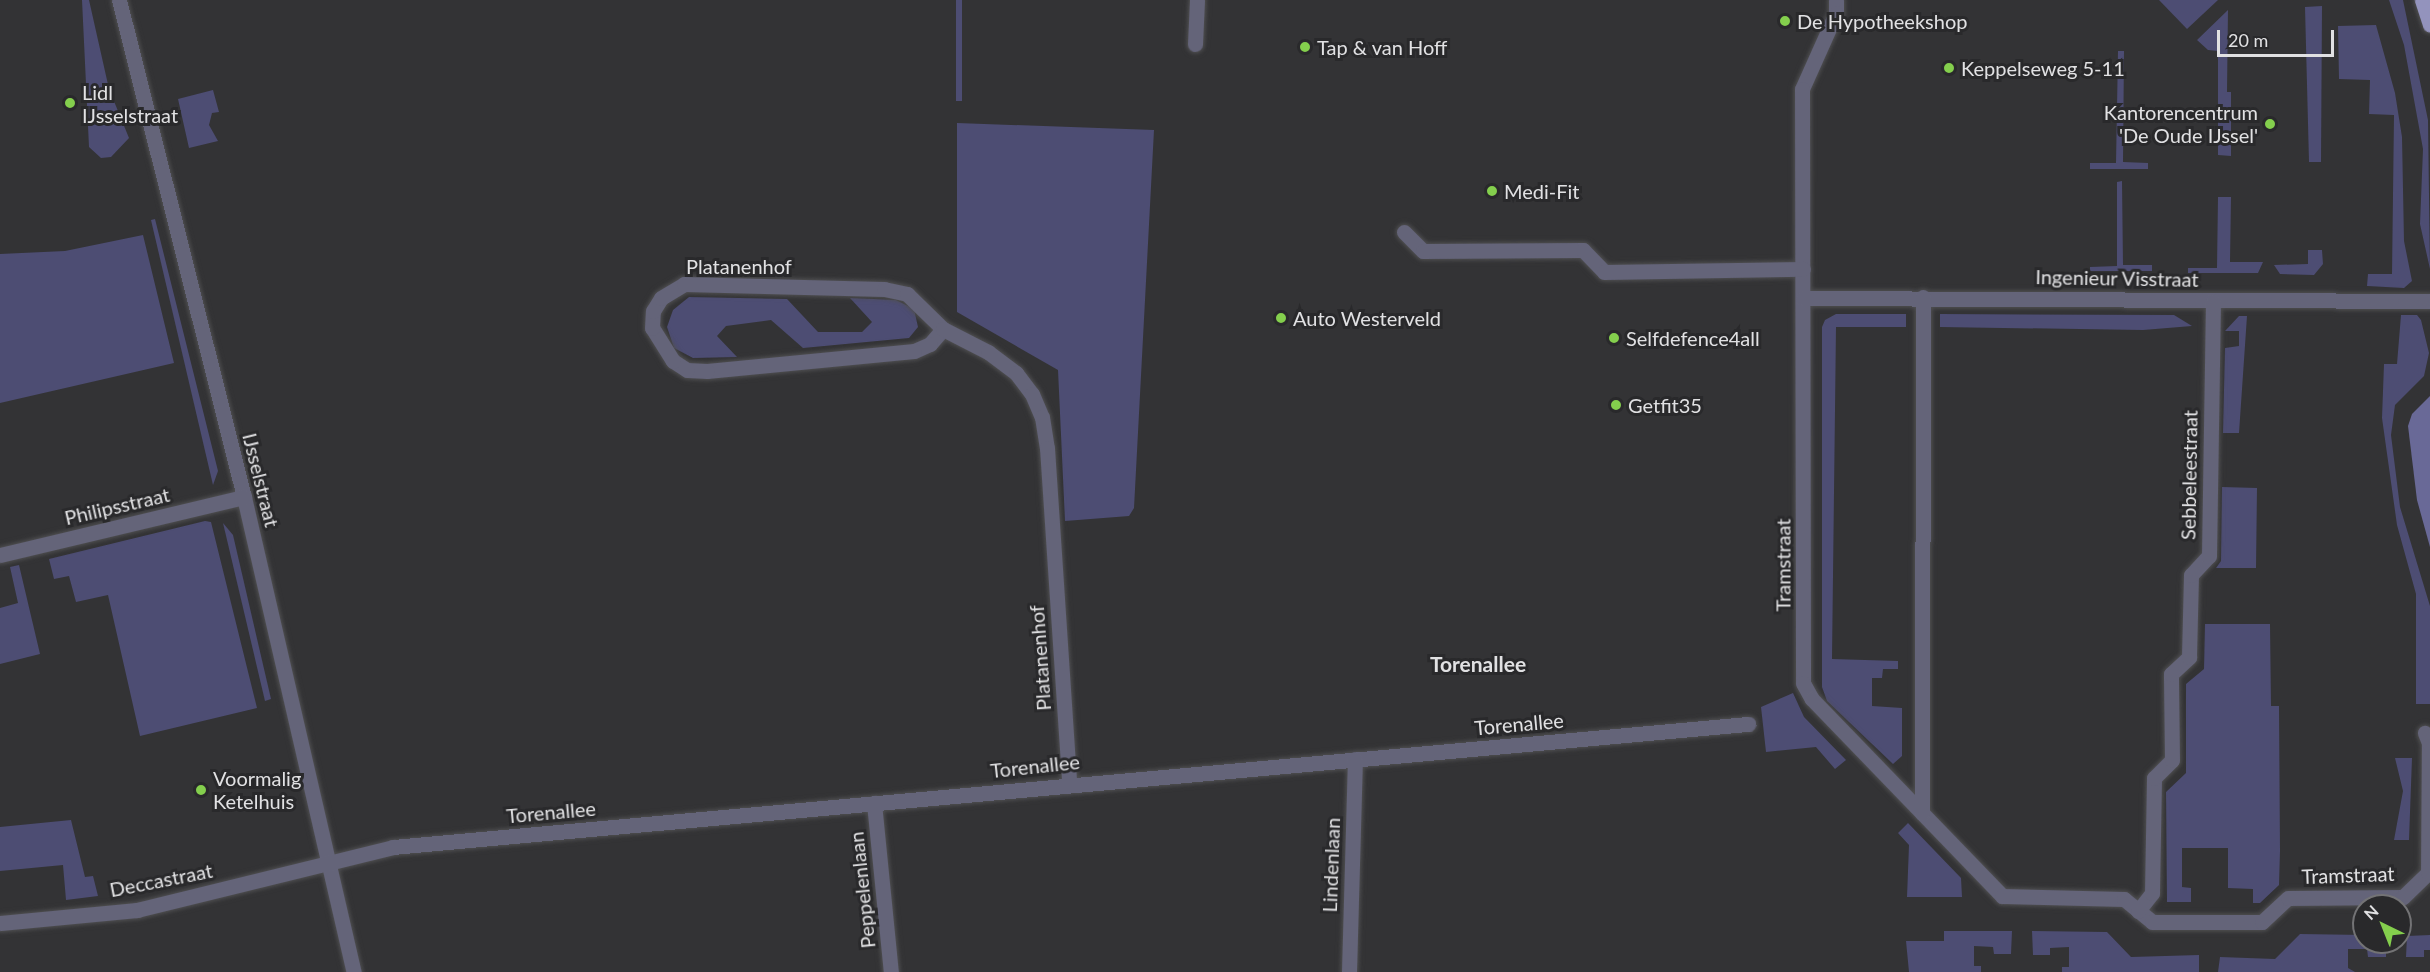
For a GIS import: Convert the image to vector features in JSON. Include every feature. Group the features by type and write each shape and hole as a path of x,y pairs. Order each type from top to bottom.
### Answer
{"main road":[{"path":"2422,0 2430,26"}],"street":[{"name":"IJsselstraat","path":"119,0 244,497 354,972"},
{"path":"1195,44 1197,0"},
{"name":"Tramstraat","path":"1836,0 1836,13 1802,89 1803,683 1812,699 2002,896 2124,898 2152,922 2262,922 2288,898 2403,897 2428,873 2429,743 2425,733"},
{"path":"1404,232 1422,250 1583,250 1604,272 1803,270"},
{"name":"Platanenhof","path":"943,328 930,344 914,351 707,371 687,369 672,361 652,328 653,311 661,298 684,284 884,289 907,294 943,328 1016,373 1032,394 1042,417 1069,783"},
{"path":"1922,813 1923,297"},
{"name":"Ingenieur Visstraat","path":"1803,298 1923,297 2346,303 2430,301"},
{"name":"Sebbeleestraat","path":"2138,911 2152,893 2154,778 2172,760 2171,674 2189,657 2191,575 2209,556 2213,301"},
{"name":"Philipsstraat","path":"0,555 244,497"},
{"name":"Torenallee","path":"328,863 393,847 1069,783 1748,724"},
{"name":"Lindenlaan","path":"1349,972 1355,759"},
{"name":"Peppelenlaan","path":"874,803 891,972"},
{"name":"Deccastraat","path":"0,922 137,910 328,863"}],"shaded area":[{"path":"82,0 89,0 109,89 129,138 111,157 101,158 89,147"},
{"path":"956,0 962,0 962,101 956,101"},
{"path":"2159,0 2218,0 2187,29"},
{"path":"2389,0 2403,0 2428,120 2430,269 2420,224 2423,149 2404,45"},
{"path":"2322,6 2321,162 2309,162 2305,7"},
{"path":"2228,10 2227,92 2231,92 2231,156 2218,155 2218,51 2208,50 2197,40"},
{"path":"2376,25 2395,93 2402,137 2404,241 2412,281 2404,288 2367,286 2368,274 2392,274 2394,115 2369,114 2370,80 2339,79 2338,26"},
{"path":"2118,51 2124,51 2123,162 2148,163 2148,169 2090,169 2090,163 2116,163"},
{"path":"213,90 219,112 212,113 209,125 218,141 189,148 178,99"},
{"path":"957,123 1154,130 1134,508 1129,516 1065,521 1058,370 957,312"},
{"path":"2122,181 2123,265 2152,265 2152,271 2090,271 2090,267 2117,266 2117,182"},
{"path":"2218,197 2231,197 2230,262 2263,262 2258,273 2188,273 2188,268 2217,268"},
{"path":"155,219 218,471 213,485 151,220"},
{"path":"143,235 174,363 0,403 0,254 65,251"},
{"path":"2308,250 2322,250 2323,264 2314,275 2280,274 2274,265 2308,264"},
{"path":"689,297 787,299 818,332 862,332 872,322 850,298 896,300 914,309 918,327 909,338 803,348 771,320 726,326 717,336 737,357 693,358 674,348 667,327 673,310"},
{"path":"1836,314 1906,314 1906,327 1836,327 1832,659 1898,661 1898,669 1883,669 1882,678 1872,678 1872,706 1902,708 1902,756 1893,764 1827,701 1822,687 1822,327 1825,320"},
{"path":"1940,314 2174,315 2192,326 2143,330 1940,327"},
{"path":"2401,315 2417,315 2421,320 2429,353 2424,376 2395,405 2391,435 2400,507 2430,606 2430,704 2416,704 2416,594 2397,525 2382,418 2384,364 2397,364"},
{"path":"2239,316 2247,316 2239,433 2223,433 2225,348 2239,346 2239,331 2225,331"},
{"path":"2430,396 2430,547 2417,500 2408,426 2412,414"},
{"path":"2222,487 2257,488 2256,568 2216,568 2221,561"},
{"path":"205,521 211,522 257,708 140,736 108,595 76,602 69,576 54,579 49,559"},
{"path":"223,523 233,535 271,699 265,701"},
{"path":"19,565 40,654 0,664 0,608 18,603 10,567"},
{"path":"2205,624 2270,624 2271,706 2279,706 2279,885 2260,903 2253,903 2253,889 2228,888 2228,848 2182,848 2182,887 2191,888 2191,902 2167,902 2166,792 2186,773 2186,684 2204,669"},
{"path":"1793,693 1804,717 1846,760 1835,769 1816,747 1766,752 1761,707"},
{"path":"2395,758 2412,758 2409,840 2394,840 2403,791"},
{"path":"71,820 85,877 93,876 98,896 66,900 63,865 0,871 0,827"},
{"path":"1908,823 1961,878 1962,897 1907,897 1909,845 1898,833"},
{"path":"1944,931 2012,931 2011,954 1994,954 1993,947 1974,946 1974,966 1981,966 1981,972 1909,972 1906,941 1944,941"},
{"path":"2032,931 2107,932 2131,957 2199,955 2199,972 2062,972 2062,967 2069,967 2069,947 2050,948 2050,955 2033,955"},
{"path":"2300,934 2352,935 2352,949 2348,949 2348,968 2355,972 2218,972 2220,957 2275,959"},
{"path":"2430,935 2430,950 2424,950 2424,957 2406,957 2406,954 2412,954 2412,936"},
{"path":"2368,954 2386,954 2386,957 2368,957"}],"place":[{"name":"De Hypotheekshop","path":"1785,21"},
{"name":"Tap & van Hoff","path":"1305,47"},
{"name":"Keppelseweg 5-11","path":"1949,68"},
{"name":"Lidl IJsselstraat","path":"70,103"},
{"name":"Kantorencentrum 'De Oude IJssel'","path":"2270,124"},
{"name":"Medi-Fit","path":"1492,191"},
{"name":"Auto Westerveld","path":"1281,318"},
{"name":"Selfdefence4all","path":"1614,338"},
{"name":"Getfit35","path":"1616,405"},
{"name":"Voormalig Ketelhuis","path":"201,790"}],"district":[{"name":"Torenallee","path":"1478,664"}]}
